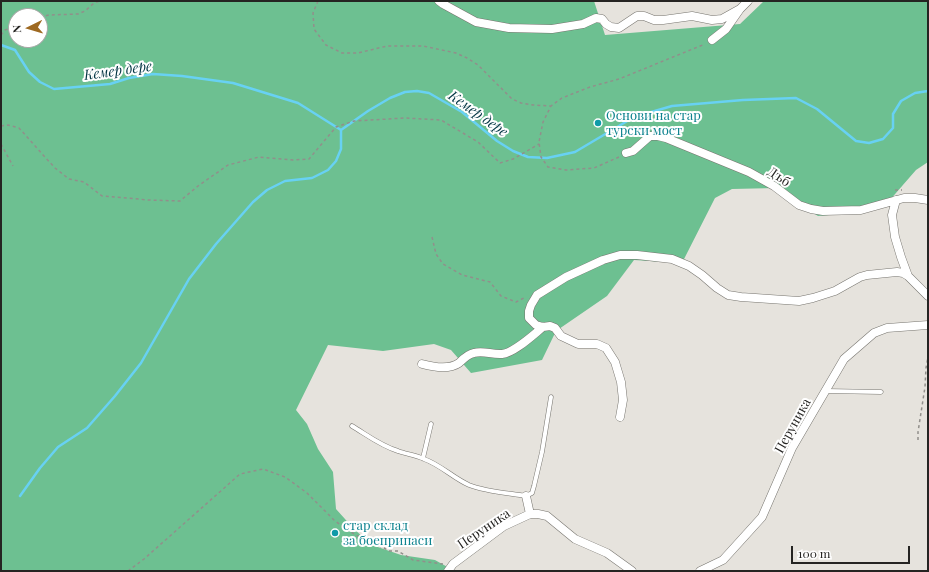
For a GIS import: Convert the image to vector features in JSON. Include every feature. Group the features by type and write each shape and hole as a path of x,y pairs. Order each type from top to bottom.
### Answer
{"street":[{"path":"439,1 476,22 509,28 552,29 583,24 596,18 602,19 606,24 612,27 619,28 637,16 644,16 654,20 692,16 712,20 722,19 740,9"},
{"path":"712,40 726,29 740,9 748,1"},
{"name":"Дъб","path":"626,153 633,151 650,136 666,138 749,172 774,186 799,205 823,211 862,210 904,198 928,200"},
{"path":"896,200 892,216 895,237 908,276"},
{"path":"620,417 623,400 621,382 615,362 606,348 597,344 578,344 561,336 554,328 550,326 543,327 536,325 529,318 531,305 537,295 566,277 603,260 620,255 637,255 672,259 689,266 728,295 741,297 799,301 835,291 860,277 897,272 908,276 928,296"},
{"name":"Перуника","path":"700,571 723,560 762,517 792,448 844,359 874,333 887,328 928,325"},
{"path":"422,364 448,367 457,364 473,353 482,352 490,354 503,354 512,351 543,327"},
{"path":"526,496 530,514"},
{"name":"Перуника","path":"451,569 504,526 530,514 538,514 547,516 575,539 607,553 632,571"}],"lane":[{"path":"826,391 881,392"},
{"path":"352,426 383,445 433,462 454,477 469,485 526,496 532,493 534,486 542,452 551,397"},
{"path":"423,458 431,424"}],"path":[{"path":"48,15 78,14 85,11 94,3 100,1"},
{"path":"318,1 313,13 314,29 326,45 342,53 358,53 387,46 423,46 456,53 478,65 512,99 521,103 551,106"},
{"path":"626,153 594,168 566,170 548,167 541,157 539,144 543,122 551,106 562,98 590,87 618,79 712,40"},
{"path":"1,126 19,128 55,168 69,180 84,182 102,196 149,200 180,201 228,165 259,157 293,160 308,159 336,127 354,121 405,118 441,120 478,142 500,163 539,144"},
{"path":"1,144 13,166"},
{"path":"432,237 436,254 443,264 462,275 490,282 501,296 516,302 531,294"},
{"path":"918,440 928,357"},
{"path":"128,571 144,560 240,474 263,469 285,477 307,493 346,530 389,551 398,551 413,560 437,564 451,569"}],"green space":[{"path":"1,1 594,1 605,35 740,24 764,1 928,1 928,162 916,170 889,201 863,212 818,216 776,188 732,189 715,198 682,263 634,260 607,296 556,331 542,360 471,373 451,350 434,344 383,351 328,345 296,410 307,424 318,449 333,472 336,509 354,529 372,545 401,555 435,560 451,569 450,571 1,571"}],"waterway":[{"name":"Кемер дере","path":"1,45 15,50 29,72 40,82 54,89 110,84 129,78 153,74 182,76 233,83 298,103 341,130 390,98 405,92 417,91 429,93 462,112 497,141 513,151 528,157 547,158 575,152 634,117 672,106 743,100 796,98 817,109 856,141 869,143 883,139 893,128 893,114 901,101 915,93 928,91"},
{"path":"20,496 40,468 58,447 87,428 141,363 189,279 216,244 253,202 267,190 285,181 312,178 328,170 336,161 341,149 341,130"}],"place":[{"name":"Основи на стар турски мост","path":"598,123"},
{"name":"стар склад за боеприпаси","path":"335,533"}]}
